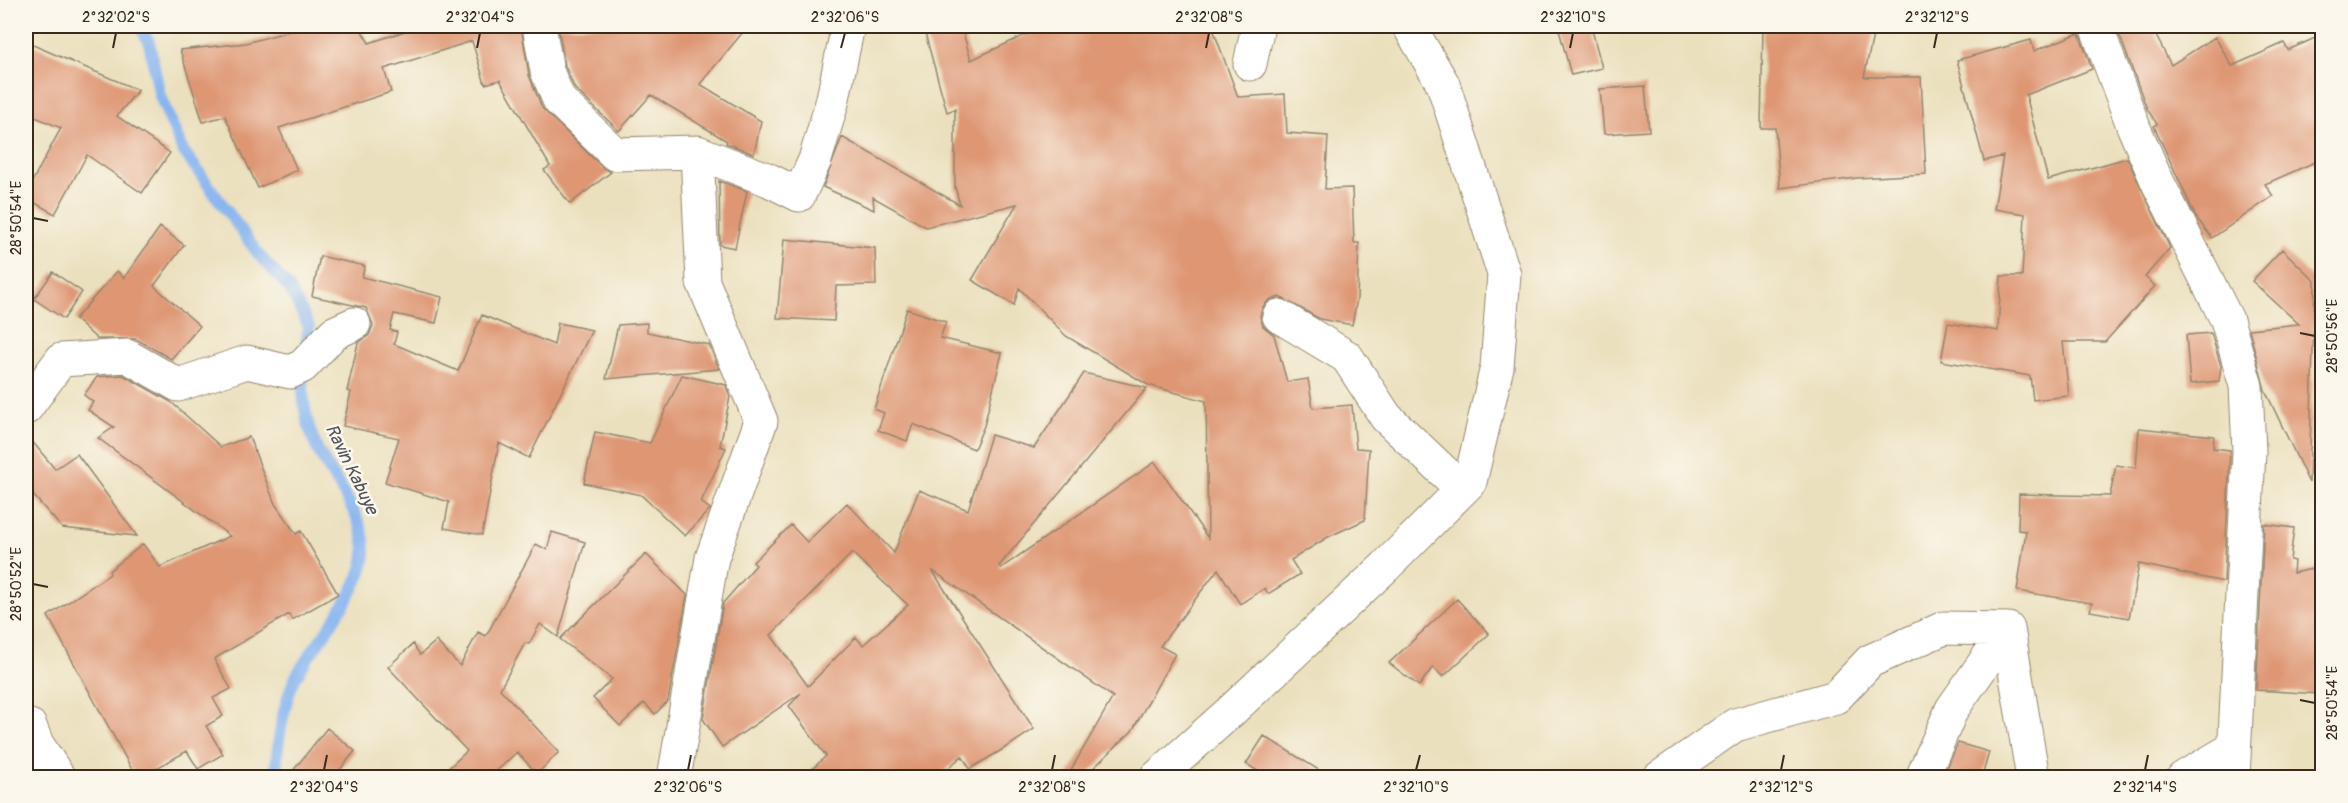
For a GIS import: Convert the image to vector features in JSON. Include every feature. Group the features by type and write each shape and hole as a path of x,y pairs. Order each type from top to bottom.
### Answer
{"main road":[{"path":"539,26 547,71 559,100 615,154 697,152 769,180 800,195 815,160 831,103 848,26"},
{"path":"1250,64 1258,26"},
{"path":"1156,777 1230,712 1386,567 1470,482 1497,367 1504,274 1443,84 1409,26"},
{"path":"2096,26 2134,128 2158,183 2227,320 2246,386 2249,451 2234,763 2183,777"},
{"path":"674,777 712,558 761,421 703,282 697,152"},
{"path":"1279,316 1347,357 1386,417 1462,489"},
{"path":"26,408 61,360 127,356 178,385 247,362 290,372 303,366 334,333 354,324"},
{"path":"1659,777 1735,725 1836,698 1870,660 1944,628 2008,629"},
{"path":"1922,777 1952,709 2008,629"},
{"path":"2008,629 2033,777"},
{"path":"26,724 30,726 37,744 59,777"}],"building":[{"path":"308,26 359,26 369,43 420,26 521,26 529,75 542,108 602,167 611,172 570,204 544,170 550,166 500,80 485,84 472,41 384,69 391,92 279,128 297,170 258,188 225,116 203,122 180,50 246,43"},
{"path":"558,26 748,26 700,84 761,121 754,154 726,143 727,141 651,95 619,131 575,89 565,66"},
{"path":"923,26 961,26 971,60 1045,26 1212,26 1238,97 1285,94 1287,133 1328,136 1325,189 1352,188 1354,243 1359,243 1357,299 1352,325 1320,319 1280,297 1269,300 1260,316 1263,326 1274,335 1287,382 1308,379 1313,408 1352,405 1356,448 1369,449 1365,520 1328,537 1291,560 1300,574 1268,594 1265,588 1240,604 1218,569 1160,646 1175,654 1132,731 1084,777 1067,777 1113,697 932,570 1034,729 970,769 962,756 938,777 804,777 826,756 789,706 801,693 722,747 703,719 723,603 756,565 753,562 791,525 807,542 847,503 894,553 919,490 968,510 991,435 1034,448 1084,373 1147,388 999,566 1001,568 1155,462 1208,538 1206,401 1148,385 1066,336 1019,288 1014,305 972,280 1017,204 926,227 873,197 874,210 823,187 842,137 960,205 955,187 955,109 947,112","holes":["852,553 908,605 863,645 856,637 808,686 771,635"]},
{"path":"1558,26 1591,26 1602,68 1571,75"},
{"path":"1763,26 1875,26 1864,77 1921,77 1926,174 1857,178 1780,188 1775,128 1761,128"},
{"path":"2127,26 2151,26 2171,65 2215,37 2232,66 2284,43 2288,50 2322,35 2322,159 2265,184 2273,196 2212,238 2196,217 2154,126 2157,124 2147,109 2118,31"},
{"path":"2079,33 2092,69 2026,95 2048,180 2127,158 2170,248 2145,277 2155,286 2105,342 2063,342 2069,396 2033,400 2030,376 1941,361 1948,323 1998,331 2001,276 2022,276 2025,214 1994,209 2003,156 1984,161 1957,60 2031,40 2034,51"},
{"path":"26,42 138,90 117,116 170,153 142,193 87,155 55,214 26,198 26,193 61,128 26,113"},
{"path":"1645,86 1649,131 1604,134 1600,89"},
{"path":"719,181 747,191 735,248 720,245"},
{"path":"160,227 184,245 154,286 200,326 171,359 136,339 97,339 75,319 117,271 124,278"},
{"path":"784,239 875,248 876,285 836,286 834,321 777,318"},
{"path":"2282,249 2315,281 2309,483 2265,390 2249,329 2299,324 2252,281"},
{"path":"320,256 365,266 362,277 442,297 436,323 394,314 390,330 397,332 394,344 458,371 482,315 554,345 558,323 592,330 529,458 499,443 482,535 444,528 449,502 385,482 399,438 343,426 351,392 347,391 358,343 369,335 373,325 366,308 312,296"},
{"path":"53,272 82,292 64,319 34,299"},
{"path":"907,309 946,322 940,338 1002,353 984,426 974,449 913,424 907,441 878,430 884,413 874,409"},
{"path":"647,323 647,332 709,345 719,369 606,379 618,325"},
{"path":"2211,333 2221,366 2219,381 2190,384 2186,335"},
{"path":"123,375 171,402 221,447 249,437 275,504 296,534 301,531 338,594 292,620 289,614 214,659 231,689 213,698 223,716 206,726 223,754 198,769 187,751 141,777 136,777 48,616 110,574 109,571 143,544 160,567 230,536 98,438 114,427 88,410 93,402 84,395 97,377"},
{"path":"682,375 726,385 730,397 720,446 726,448 701,502 710,509 685,536 641,495 584,483 595,432 650,443"},
{"path":"2139,428 2214,436 2213,448 2230,450 2224,582 2139,564 2129,618 2090,611 2092,603 2017,591 2026,531 2018,530 2019,494 2110,496 2116,465 2136,468"},
{"path":"26,434 55,469 77,454 137,536 62,528 26,487"},
{"path":"2264,524 2294,528 2290,560 2294,561 2293,573 2322,567 2321,694 2256,690"},
{"path":"552,532 585,542 558,637 540,624 529,644 525,643 500,689 559,752 537,774 517,752 490,777 439,777 467,751 388,667 413,644 420,655 436,641 460,666 478,632 486,636 536,544 547,550"},
{"path":"646,554 687,595 668,701 655,714 644,703 620,726 593,698 612,679 560,639"},
{"path":"1457,599 1489,634 1443,677 1433,667 1419,686 1389,663"},
{"path":"327,728 355,751 334,777 288,777"},
{"path":"1264,736 1330,777 1268,777 1246,764"},
{"path":"1958,743 1989,752 1982,777 1943,777"}],"waterway":[{"name":"Ravin Kabuye","path":"140,26 149,42 160,96 182,149 259,255 290,289 309,327 305,353"},
{"name":"Ravin Kabuye","path":"276,778 281,725 292,685 348,599 362,567 365,553 364,540 354,512 312,437 304,399 303,370"}]}
